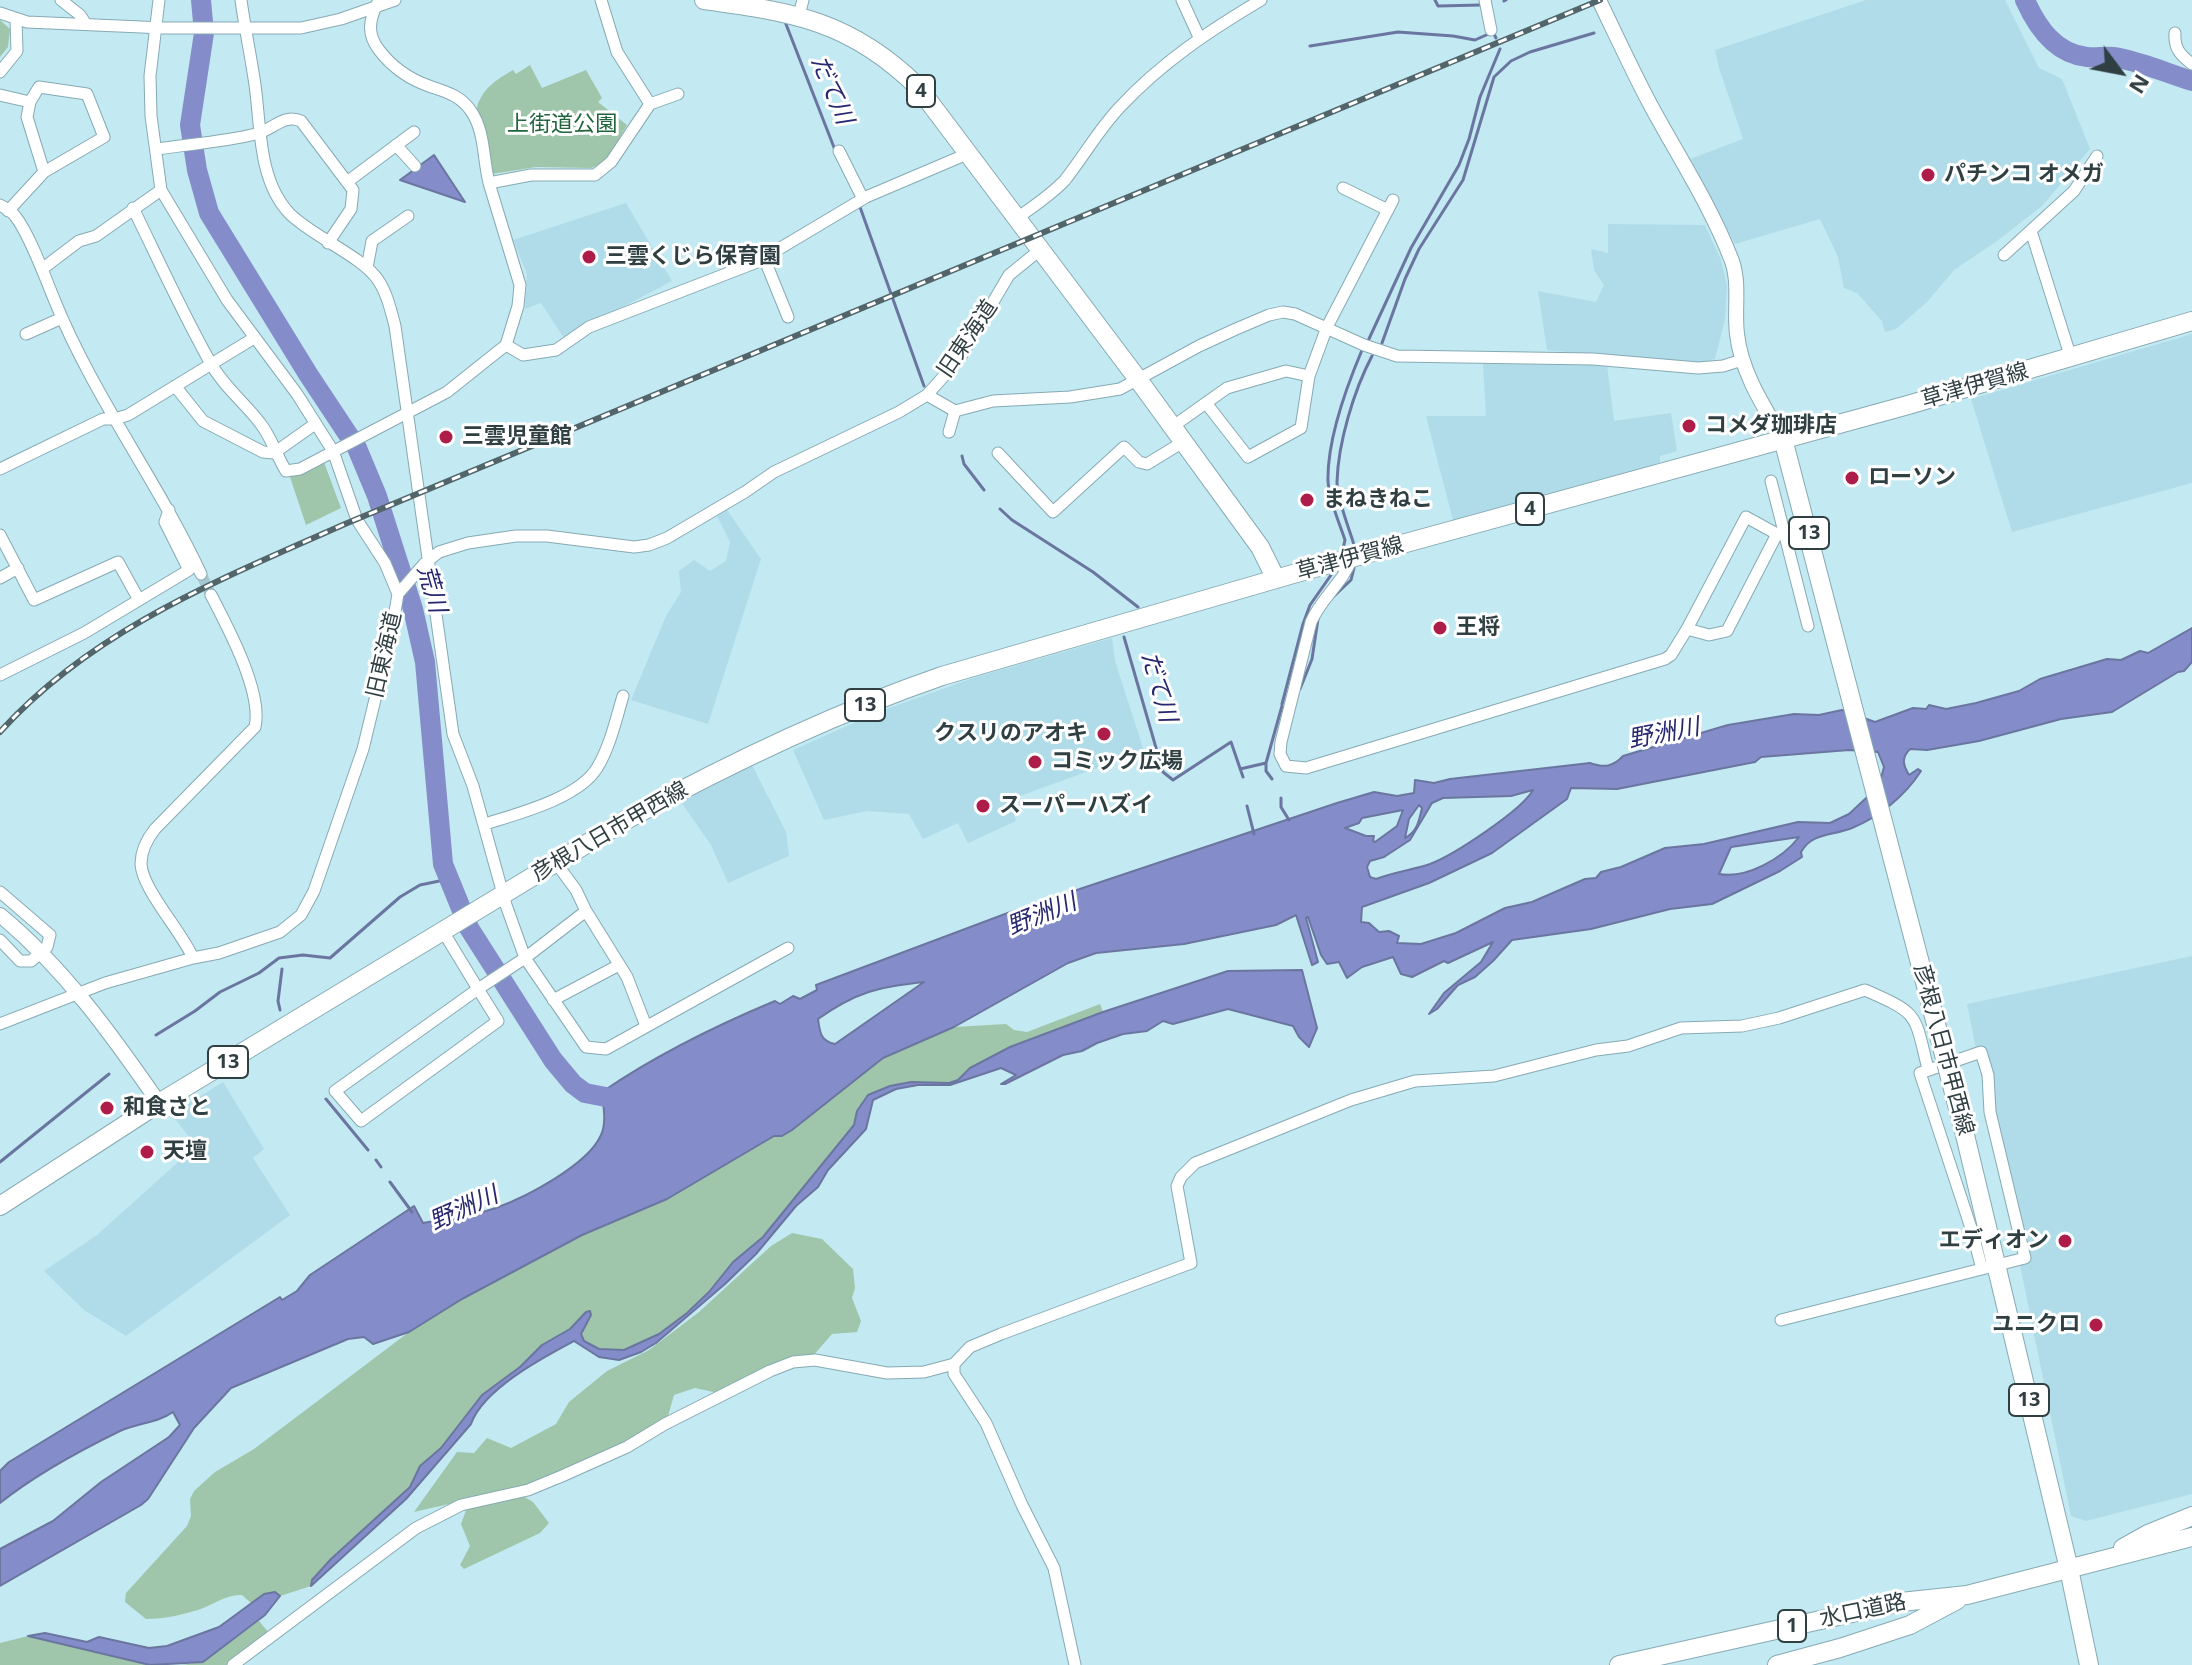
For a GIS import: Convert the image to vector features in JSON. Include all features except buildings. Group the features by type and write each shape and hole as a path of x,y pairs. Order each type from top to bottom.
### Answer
{"main road":[{"name":"草津伊賀線","path":"704,0 791,9 856,38 901,70 918,87 1178,434 1260,547 1276,579 2071,358 2192,321"},
{"name":"彦根八日市甲西線","path":"1783,439 1965,1135 1990,1267 2069,1569 2089,1665"},
{"name":"彦根八日市甲西線","path":"0,1206 159,1103 699,780 797,732 942,676 1276,579"},
{"path":"2104,1560 2148,1534 2192,1516"},
{"name":"1","path":"2069,1569 2192,1537"},
{"name":"水口道路","path":"1619,1665 1901,1602 1967,1595 2069,1569"},
{"name":"水口道路","path":"1777,1665 1910,1625 1967,1595"}],"street":[{"path":"61,0 86,24"},
{"path":"159,0 160,28 150,76 151,116 161,190 227,300 315,424 337,449 357,520 385,563 398,594"},
{"path":"241,0 259,133 276,194 290,214 367,268 378,280 395,326 426,563 453,734 485,824 523,960 586,1047 606,1049 788,948"},
{"path":"0,13 27,22 160,28 301,28 341,19 378,3 395,0"},
{"path":"601,0 617,52 650,104"},
{"path":"1182,0 1199,37"},
{"path":"1017,218 1048,196 1066,178 1117,110 1149,77 1199,37 1261,0"},
{"path":"1485,0 1491,30"},
{"path":"1599,0 1648,101 1724,240 1734,266 1735,319 1742,360 1783,439"},
{"path":"133,208 211,364 260,423 286,471 300,469 447,392 506,345 518,306 520,285 489,183 479,126 473,113 457,97 411,78 389,62 370,36 370,23 378,3"},
{"path":"0,72 17,51 16,19"},
{"path":"2175,33 2175,44 2192,64"},
{"path":"44,172 27,117 30,102 39,87 87,94 104,137 44,172 4,208 14,214 62,318 114,419 169,510 201,574"},
{"path":"489,183 531,175 595,175 611,162 650,104 678,94"},
{"path":"0,95 30,102"},
{"path":"157,149 259,133 287,119 301,121 353,190 351,209 328,243"},
{"path":"347,182 414,132"},
{"path":"396,145 415,166"},
{"path":"839,151 863,199"},
{"path":"506,345 523,355 533,356 556,350 589,327 764,258 863,199 967,154"},
{"path":"2004,255 2074,191 2097,156"},
{"path":"1206,403 1248,457 1301,428 1309,376 1327,327 1391,205 1343,188"},
{"path":"42,269 79,241 96,236 161,190"},
{"path":"367,268 372,241 408,216"},
{"path":"2031,231 2071,358"},
{"name":"旧東海道","path":"0,1024 105,983 219,953 280,932 301,915 314,891 363,749 398,594 439,552 468,543 516,536 547,536 634,547 667,538 774,472 899,412 927,395 960,358 1009,275 1041,249"},
{"path":"764,258 788,317"},
{"path":"927,395 955,411 993,401 1070,397 1120,389 1199,346 1269,315 1283,312 1295,314 1397,356 1593,359 1698,368 1723,366 1742,360"},
{"path":"26,334 62,318"},
{"path":"0,469 103,419 128,415 254,338"},
{"path":"998,453 1053,512 1124,447 1139,462 1147,464 1206,403 1227,388 1286,371 1309,376"},
{"path":"175,386 203,421 263,452 274,453 315,424"},
{"path":"949,432 955,411"},
{"path":"1771,481 1781,533 1808,626"},
{"path":"0,675 84,633 189,570 165,522 169,510"},
{"path":"1352,558 1348,569 1317,609 1311,622 1281,742 1280,754 1286,766 1306,768 1665,659 1671,655 1687,629 1746,517 1781,533 1807,527"},
{"path":"1687,629 1709,635 1727,631 1781,533"},
{"path":"0,535 34,600 118,562 139,600"},
{"path":"0,578 18,568"},
{"path":"193,958 150,887 141,863 146,841 155,829 255,727 258,715 255,699 240,655 211,595"},
{"path":"485,824 535,808 586,781 597,769 623,696"},
{"path":"556,863 576,890 619,965 646,1026"},
{"path":"0,892 50,935 42,954 31,961 20,961 0,940"},
{"path":"451,928 482,985 498,1021 361,1121 335,1091 482,985 523,960 586,911"},
{"path":"0,915 79,993 159,1103"},
{"path":"553,1000 619,965"},
{"path":"233,1665 416,1528 461,1505 528,1490 562,1476 627,1447 665,1424 770,1371 793,1362 815,1360 887,1373 924,1372 954,1364 970,1347 1191,1263 1177,1186 1186,1170 1195,1163 1351,1100 1415,1081 1494,1076 1596,1050 1628,1046 1681,1028 1742,1026 1779,1018 1865,990 1904,1007 1915,1020 1928,1069"},
{"path":"1781,1320 1990,1267 2025,1258 1990,1112 1988,1075 1981,1052 1920,1073 1972,1231 1990,1267"},
{"path":"954,1364 954,1374 986,1423 1054,1568 1075,1665"}],"shaded area":[{"path":"1866,0 2005,0 2039,68 2062,79 2090,149 2042,206 1954,270 1927,302 1896,329 1885,332 1882,321 1857,293 1844,288 1838,257 1820,219 1735,244 1690,159 1743,139 1715,50"},
{"name":"三雲くじら保育園","path":"626,203 672,281 564,338 541,303 525,309 527,274 513,240"},
{"path":"1608,224 1705,225 1721,260 1727,286 1725,319 1715,359 1694,364 1547,350 1538,291 1596,302 1604,285 1594,270 1591,249 1608,253"},
{"path":"2192,334 2192,483 2012,532 1971,399"},
{"path":"1483,364 1607,365 1614,421 1671,413 1677,451 1660,456 1660,462 1634,472 1454,524 1426,416 1486,416"},
{"path":"727,510 761,559 708,724 631,700 666,616 681,592 679,571 694,560 710,571 726,561 730,542 717,516"},
{"path":"1112,638 1115,661 1144,751 1009,800 1016,821 968,843 958,823 923,839 909,814 867,811 824,820 793,750 878,712 976,677"},
{"path":"752,765 786,832 789,856 728,883 711,845 681,802"},
{"path":"2192,956 2192,1494 2086,1521 2071,1516 1967,1004"},
{"path":"223,1082 264,1149 253,1158 290,1215 126,1336 84,1310 44,1271 97,1235 196,1146 176,1120 168,1116"}],"green space":[{"path":"0,20 10,29 8,47 0,57"},
{"name":"上街道公園","path":"530,65 542,88 586,70 602,98 598,102 627,125 610,154 599,165 591,168 536,167 492,174 477,107 496,81 513,70 516,74"},
{"path":"322,457 341,508 306,525 290,477"},
{"path":"1100,1004 1103,1012 1010,1047 970,1068 958,1080 890,1086 857,1111 854,1125 763,1237 733,1262 687,1313 659,1334 624,1350 599,1349 584,1341 581,1334 591,1315 586,1312 570,1329 542,1345 520,1367 482,1395 441,1448 420,1466 410,1487 331,1559 312,1580 311,1586 280,1596 278,1593 264,1594 251,1603 242,1595 230,1596 198,1610 159,1618 146,1619 125,1602 126,1593 187,1526 194,1491 215,1472 254,1449 409,1332 462,1299 582,1235 667,1199 774,1136 783,1136 883,1058 954,1027 1006,1024 1014,1030 1027,1032"},
{"path":"792,1233 822,1239 853,1269 855,1288 852,1298 861,1321 857,1332 832,1334 812,1357 718,1393 695,1388 674,1395 668,1416 630,1443 527,1486 414,1512 457,1452 474,1453 487,1438 511,1448 556,1424 569,1402 607,1371 649,1350 699,1312 771,1246"},
{"path":"523,1496 533,1502 549,1523 540,1533 464,1569 460,1565 470,1546 461,1524 468,1505"},
{"path":"259,1621 269,1633 226,1665 181,1665 203,1662"},
{"path":"28,1636 150,1665 0,1665 0,1643"}],"water":[{"path":"434,155 465,202 400,180"},
{"name":"野洲川","path":"2192,628 2192,662 2184,671 2112,712 2061,719 1979,741 1927,750 1910,749 1904,759 1909,775 1918,769 1921,771 1899,797 1862,823 1811,841 1801,852 1802,857 1780,871 1712,904 1670,909 1591,929 1512,940 1493,961 1475,977 1458,985 1429,1014 1444,993 1481,962 1493,942 1412,977 1401,974 1393,957 1362,967 1347,978 1339,962 1327,964 1321,955 1308,917 1318,962 1312,965 1296,915 1276,925 1184,944 1096,953 1068,963 954,1027 883,1058 782,1136 774,1136 667,1199 582,1235 462,1299 409,1332 373,1344 364,1337 348,1339 231,1388 194,1428 141,1505 0,1586 0,1549 53,1521 101,1482 169,1437 180,1425 173,1412 120,1431 58,1464 0,1503 0,1471 9,1462 280,1297 282,1300 297,1291 310,1275 414,1206 423,1223 469,1215 509,1203 555,1179 583,1158 601,1135 604,1119 602,1092 708,1031 775,1001 780,1004 793,996 800,999 817,990 816,985 1005,914 1337,803 1374,792 1397,796 1414,793 1415,780 1434,783 1590,763 1608,766 1623,756 1728,725 1794,714 1819,715 1842,710 1875,722 1913,708 1926,709 1929,705 1946,709 1976,703 2107,659 2121,660 2140,651 2148,653","holes":["1849,750 1878,752 1884,767 1879,786 1849,814 1830,823 1798,822 1704,844 1665,848 1601,872 1596,878 1585,879 1532,902 1505,908 1456,933 1421,944 1397,943 1399,936 1389,931 1379,932 1369,923 1361,922 1362,907 1429,883 1492,853 1567,799 1571,788 1617,789 1755,762 1761,757","1533,790 1502,820 1441,859 1376,879 1370,877 1367,867 1370,861 1384,857 1410,840 1432,803 1443,798 1511,796","1419,805 1422,808 1417,825 1405,838 1409,819","1403,810 1397,826 1375,842 1374,836 1345,828 1359,823 1362,818","1799,837 1783,853 1763,866 1740,873 1719,874 1731,847","924,982 835,1044 824,1038 818,1019 856,997 893,986"]},
{"path":"1302,970 1317,1028 1309,1047 1293,1026 1228,1009 1173,1024 1163,1021 1147,1031 1123,1034 1082,1051 1063,1055 1005,1084 1001,1084 1016,1075 1001,1068 950,1085 896,1089 873,1100 866,1129 828,1170 818,1187 796,1206 756,1254 725,1284 656,1343 641,1352 619,1360 599,1357 574,1341 516,1375 488,1399 471,1424 406,1499 311,1586 312,1580 331,1559 410,1487 420,1466 441,1448 482,1395 520,1367 542,1345 570,1329 586,1312 590,1311 591,1315 581,1334 584,1341 599,1349 624,1350 659,1334 687,1313 733,1262 763,1237 854,1125 857,1111 868,1095 911,1082 949,1083 958,1080 970,1068 1010,1047 1103,1012 1228,971"},
{"path":"275,1592 280,1596 265,1615 203,1662 150,1665 28,1636 45,1633 87,1642 99,1637 149,1648 167,1646 219,1627 264,1594"}],"waterway":[{"name":"荒川","path":"201,0 204,33 190,125 197,170 209,213 357,448 377,496 413,609 425,662 443,864 469,928 553,1060 585,1093 611,1098 627,1107"},
{"path":"1435,0 1438,6 1481,5"},
{"path":"2025,0 2048,38 2066,51 2087,57 2123,59 2192,81"},
{"name":"だて川","path":"784,19 835,150"},
{"path":"1310,46 1398,32 1475,40 1493,32 1496,38"},
{"path":"1382,343 1419,249 1463,180 1494,77 1511,61 1530,52 1594,33"},
{"path":"1368,341 1411,248 1459,165 1480,97 1500,49"},
{"name":"だて川","path":"860,207 924,386"},
{"path":"1343,549 1345,540 1329,488 1329,465 1339,414 1362,350"},
{"path":"1355,548 1339,497 1338,467 1348,417 1372,356"},
{"name":"だて川","path":"962,456 964,464 984,490"},
{"name":"だて川","path":"1000,509 1093,572 1138,607"},
{"path":"1333,597 1351,580 1354,568"},
{"path":"1282,704 1310,605 1331,575"},
{"path":"1300,689 1312,659 1318,619"},
{"name":"だて川","path":"1124,637 1163,772 1173,780 1231,742 1243,777"},
{"path":"1272,779 1266,771 1266,763 1282,706"},
{"path":"1240,769 1266,763"},
{"path":"1281,798 1281,807 1289,820"},
{"name":"だて川","path":"1247,806 1254,834"},
{"path":"156,1035 220,992 259,973 279,958 303,955 330,958 400,897 420,885 449,879"},
{"path":"280,1010 278,1001 282,969"},
{"path":"0,1162 109,1074"},
{"path":"326,1099 368,1150"},
{"path":"376,1160 381,1167"},
{"path":"390,1182 412,1212"}],"tunnel":[{"path":"201,574 211,595"}],"railway":[{"path":"0,732 36,696 117,635 252,565 1600,0"}],"place":[{"name":"パチンコ オメガ","path":"1928,175"},
{"name":"三雲くじら保育園","path":"589,257"},
{"name":"コメダ珈琲店","path":"1689,426"},
{"name":"三雲児童館","path":"446,437"},
{"name":"ローソン","path":"1852,478"},
{"name":"まねきねこ","path":"1307,500"},
{"name":"王将","path":"1440,628"},
{"name":"クスリのアオキ","path":"1104,734"},
{"name":"コミック広場","path":"1035,762"},
{"name":"スーパーハズイ","path":"983,806"},
{"name":"和食さと","path":"107,1108"},
{"name":"天壇","path":"147,1152"},
{"name":"エディオン","path":"2065,1241"},
{"name":"ユニクロ","path":"2096,1325"}]}
